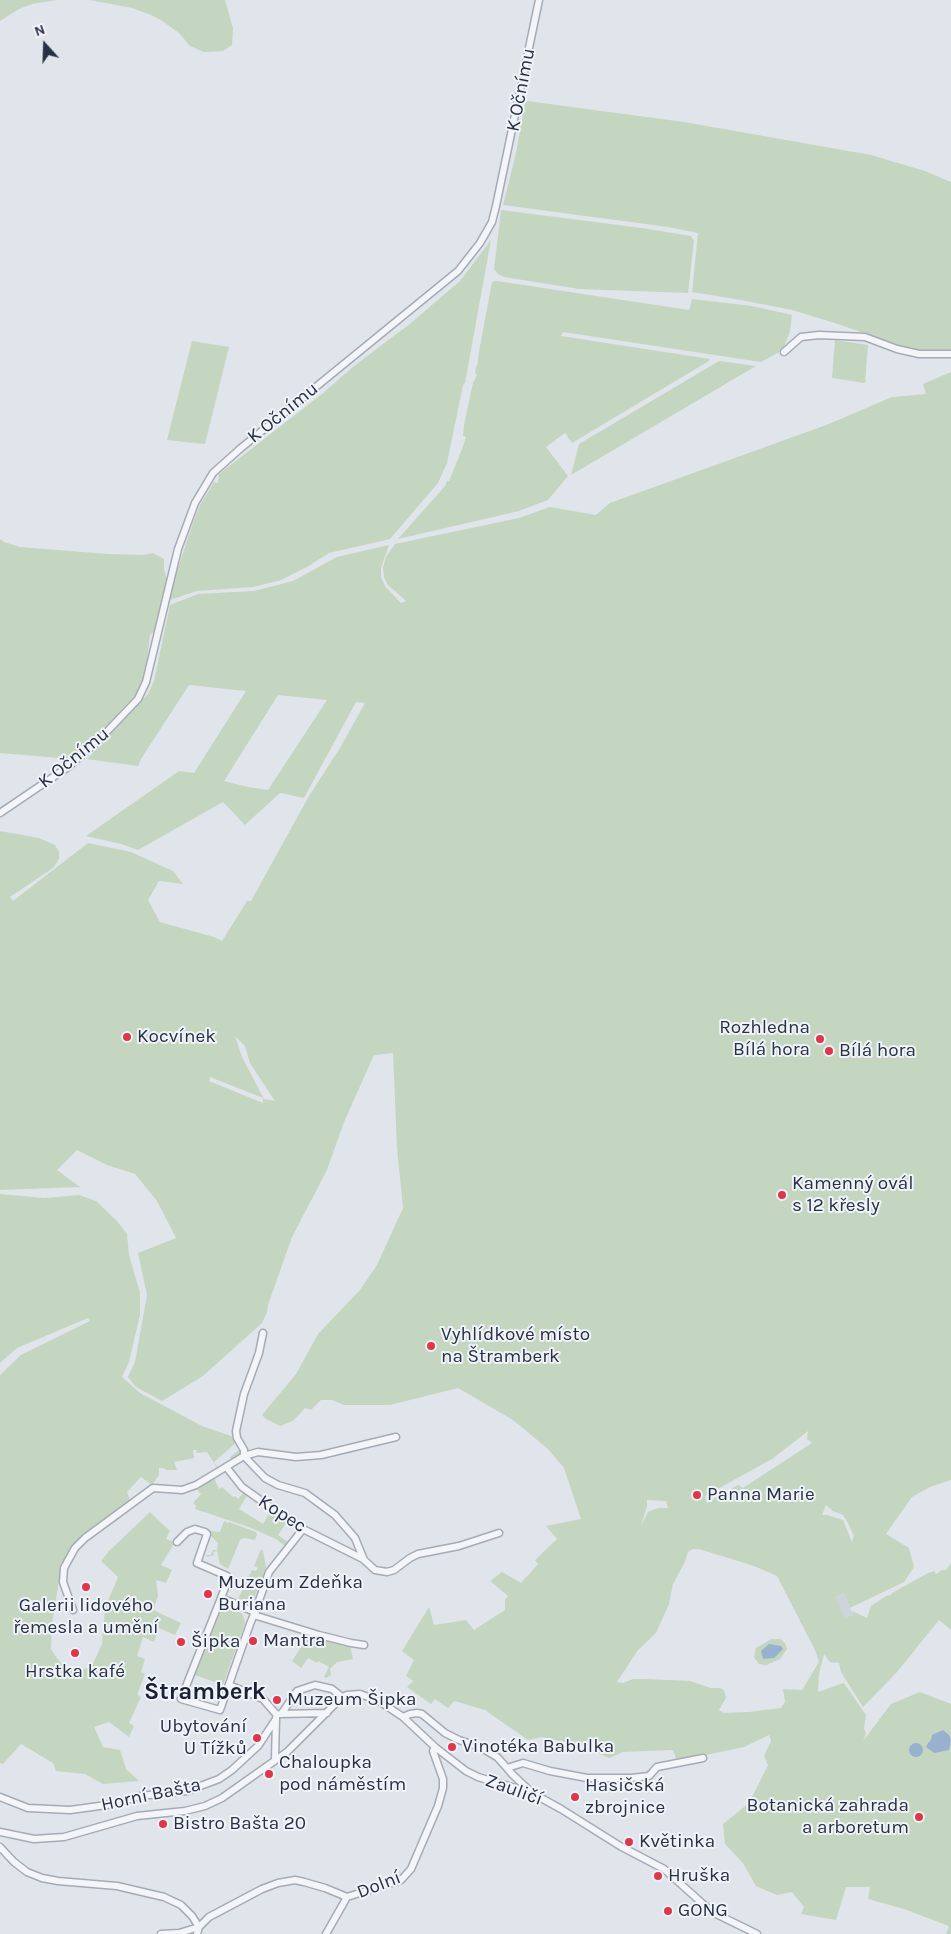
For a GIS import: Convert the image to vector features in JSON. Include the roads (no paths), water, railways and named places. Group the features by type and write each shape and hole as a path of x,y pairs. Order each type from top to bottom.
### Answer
{"street":[{"name":"K Očnímu","path":"0,813 68,767 98,742 138,699 146,682 178,549 195,503 213,473 268,425 451,276 469,259 480,243 492,222 498,198 539,0"},
{"path":"784,352 801,337 819,335 865,337 897,349 919,354 951,354"},
{"name":"Kopec","path":"263,1333 259,1353 244,1394 236,1431 237,1438 244,1450 244,1456 265,1478 278,1485 305,1493 336,1515 355,1538 364,1560"},
{"path":"73,1610 63,1582 64,1568 76,1548 85,1538 153,1488 182,1490 203,1482 244,1456 258,1452 296,1458 396,1437"},
{"name":"Kopec","path":"227,1468 242,1487 303,1529 364,1560 375,1570 387,1572 394,1570 418,1554 459,1546 499,1533"},
{"path":"177,1542 187,1532 195,1529 205,1532 207,1534 197,1563 227,1576 228,1580 181,1699 220,1710 269,1572 303,1529"},
{"path":"221,1598 255,1612 257,1616 319,1635 364,1645"},
{"path":"229,1685 263,1699 278,1715 275,1760"},
{"name":"Horní Bašta","path":"0,1797 28,1808 70,1810 114,1804 140,1796 187,1790 219,1779 232,1770 258,1746 278,1715 297,1691 315,1685 332,1689 342,1697"},
{"name":"Zauličí","path":"342,1697 355,1694 366,1695 379,1701 403,1717 455,1763 478,1777 532,1793 561,1808 620,1846 664,1869 712,1912 757,1934"},
{"path":"0,1832 34,1839 64,1837 138,1816 194,1809 222,1798 294,1745 342,1697"},
{"path":"403,1717 417,1712 422,1714 445,1733 480,1747 497,1757 532,1793"},
{"path":"278,1715 327,1713"},
{"name":"Dolní","path":"161,1934 198,1931 209,1917 262,1889 278,1883 295,1880 325,1888 347,1897 398,1882 409,1872 438,1806 443,1788 443,1779 433,1751 435,1747"},
{"path":"508,1768 523,1763 550,1771 587,1778 631,1778 650,1776 657,1767 703,1758"},
{"path":"0,1847 27,1872 42,1878 117,1886 164,1897 186,1910 198,1931"},
{"path":"326,1934 347,1897"}],"water":[{"path":"769,1644 781,1646 783,1649 774,1658 763,1659 761,1651"},
{"path":"943,1730 949,1735 951,1740 949,1750 934,1753 926,1747 932,1735"},
{"path":"913,1743 919,1743 923,1750 919,1757 913,1757 909,1753 909,1747"}],"place":[{"name":"Kocvínek","path":"127,1037"},
{"name":"Rozhledna Bílá hora","path":"820,1039"},
{"name":"Bílá hora","path":"829,1051"},
{"name":"Kamenný ovál s 12 křesly","path":"782,1195"},
{"name":"Vyhlídkové místo na Štramberk","path":"431,1346"},
{"name":"Panna Marie","path":"697,1495"},
{"name":"Galerii lidového řemesla a umění","path":"86,1587"},
{"name":"Muzeum Zdeňka Buriana","path":"208,1594"},
{"name":"Mantra","path":"253,1641"},
{"name":"Šipka","path":"181,1642"},
{"name":"Hrstka kafé","path":"75,1653"},
{"name":"Muzeum Šipka","path":"277,1700"},
{"name":"Ubytování U Tížků","path":"257,1738"},
{"name":"Vinotéka Babulka","path":"452,1747"},
{"name":"Chaloupka pod náměstím","path":"269,1774"},
{"name":"Hasičská zbrojnice","path":"575,1797"},
{"name":"Botanická zahrada a arboretum","path":"919,1817"},
{"name":"Bistro Bašta 20","path":"163,1824"},
{"name":"Květinka","path":"629,1842"},
{"name":"Hruška","path":"658,1876"},
{"name":"GONG","path":"668,1911"}],"district":[{"name":"Štramberk","path":"205,1692"}]}
